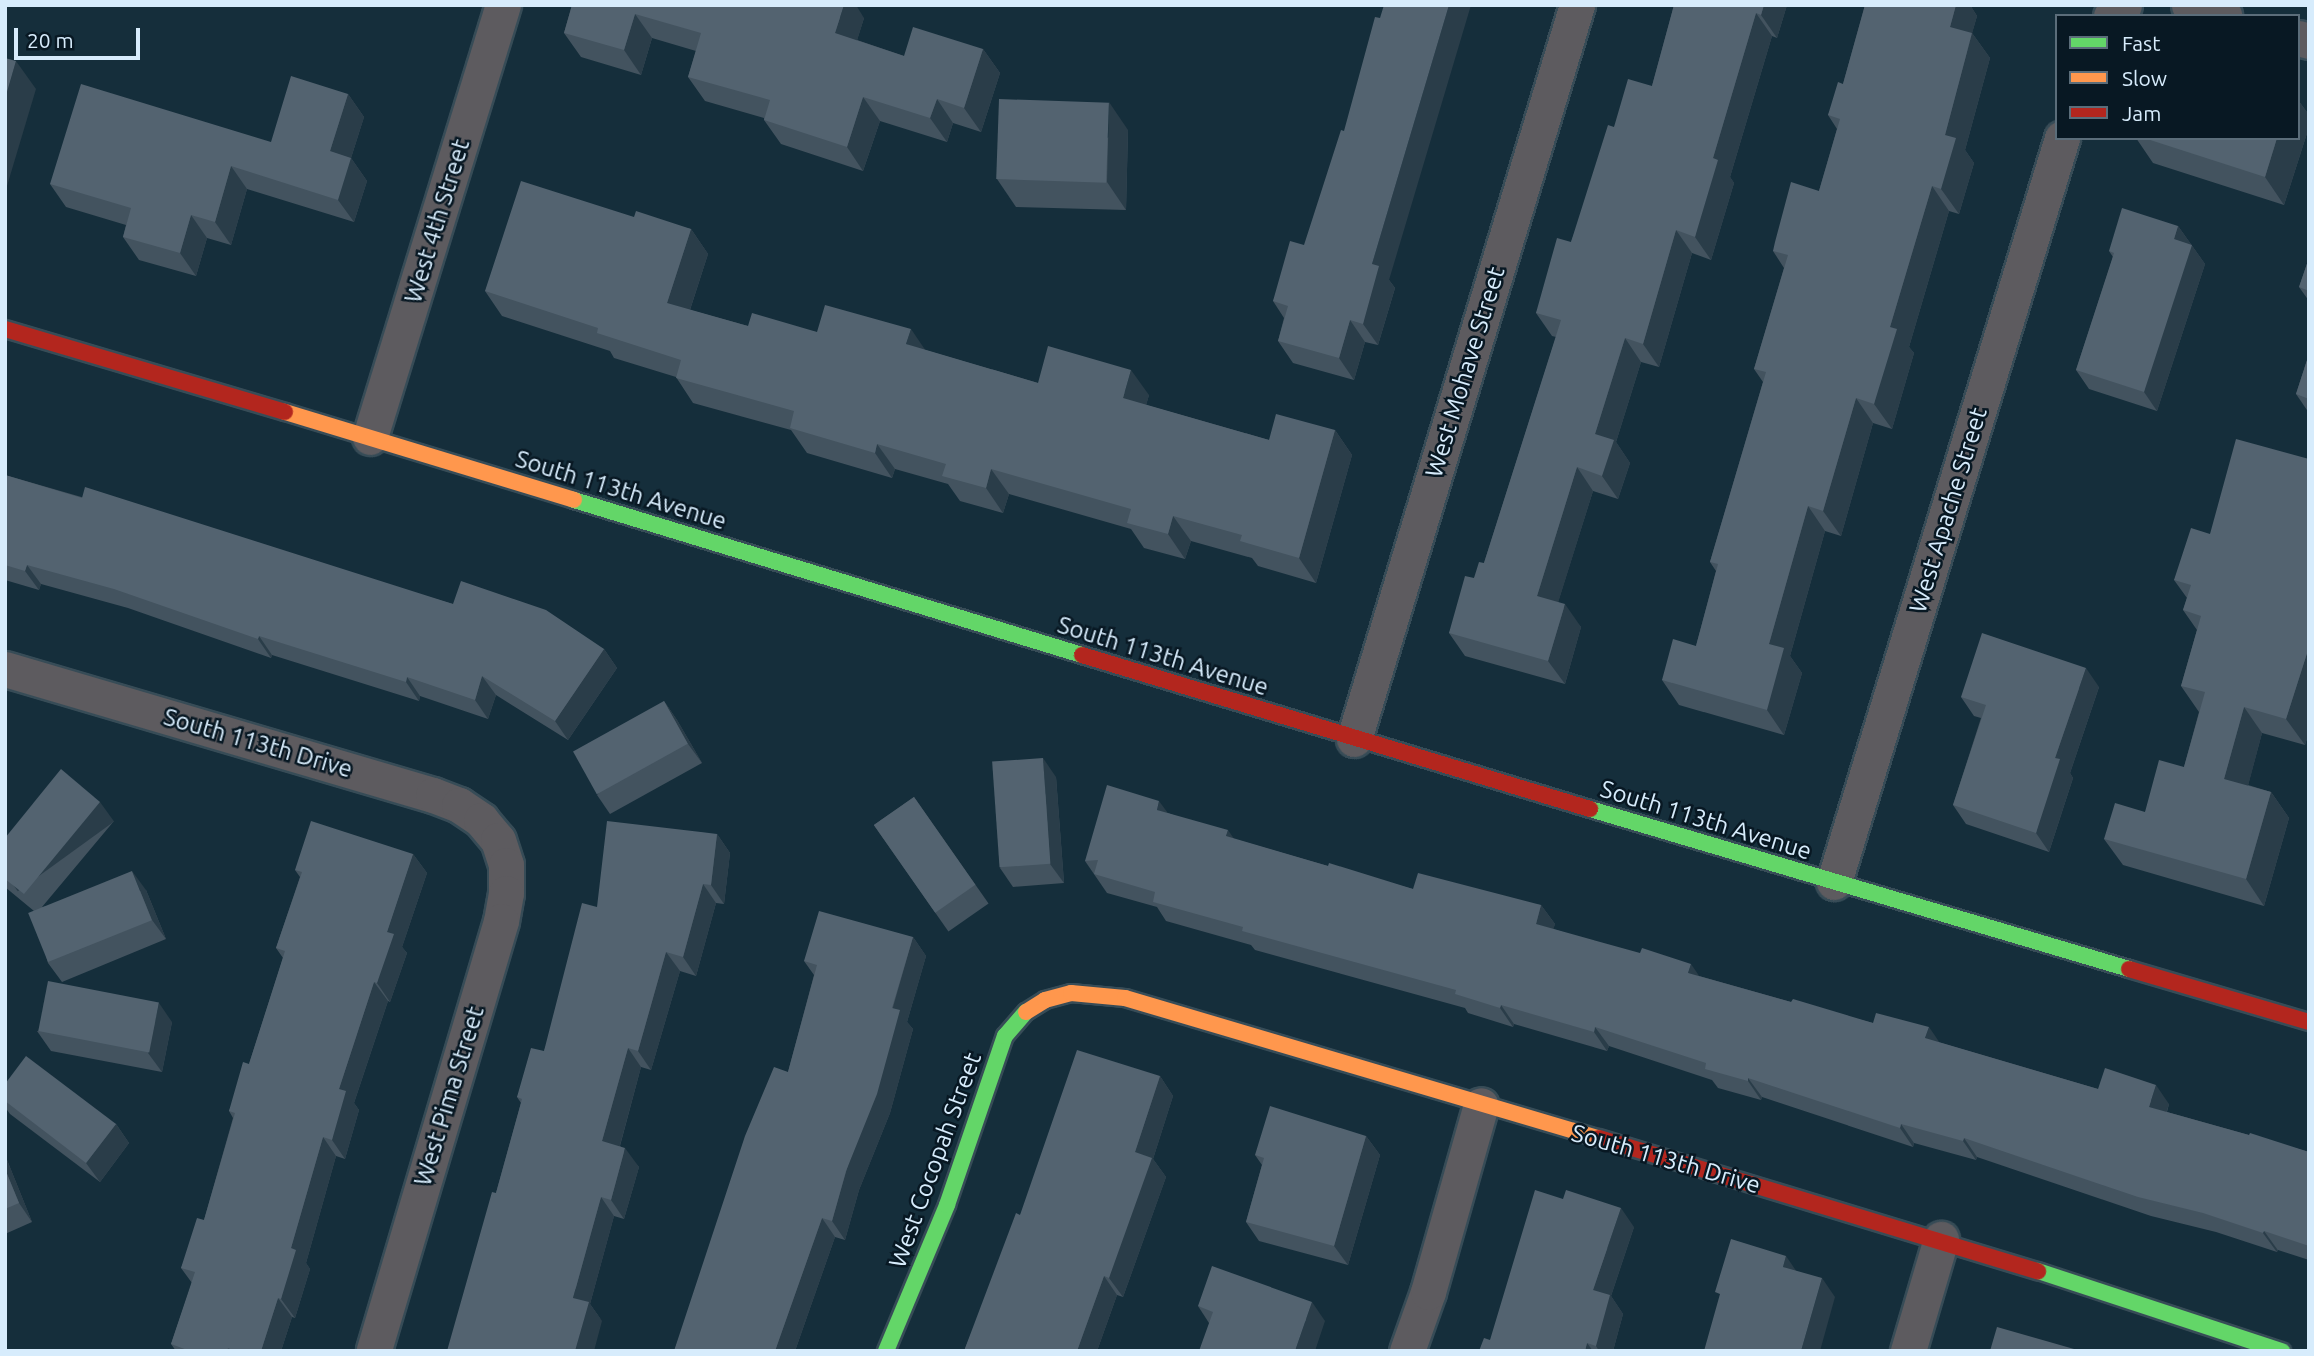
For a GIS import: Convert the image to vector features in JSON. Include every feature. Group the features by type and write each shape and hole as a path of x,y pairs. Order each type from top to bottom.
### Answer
{"street":[{"name":"West 4th Street","path":"370,437 503,5"},
{"name":"West Mohave Street","path":"1354,739 1577,5"},
{"path":"2189,5 2218,14"},
{"name":"West Apache Street","path":"1833,882 2061,140"},
{"name":"South 113th Avenue","path":"5,329 370,437 1354,739 2309,1021"},
{"name":"South 113th Drive","path":"5,668 433,795 459,805 481,820 498,840"},
{"name":"West Pima Street","path":"374,1351 501,921 506,893 506,865 498,840"},
{"name":"South 113th Drive","path":"1045,1000 1071,993 1125,998 1941,1239 2281,1351"},
{"name":"West Cocopah Street","path":"886,1351 951,1193 1005,1036 1022,1014 1045,1000"},
{"path":"1407,1351 1428,1292 1481,1105"},
{"path":"1908,1351 1941,1239"}],"building":[{"path":"572,5 844,5 835,33 904,56 913,27 983,49 964,108 937,99 930,118 863,97 847,147 764,120 770,100 688,77 701,33 635,14 624,50 564,33"},
{"path":"1384,5 1449,5 1372,264 1379,266 1363,324 1350,320 1339,358 1278,341 1288,306 1273,301 1290,241 1304,245 1341,130 1344,131 1375,17 1380,18"},
{"path":"1674,5 1764,5 1761,15 1756,13 1713,158 1718,160 1695,237 1676,230 1643,344 1625,338 1595,434 1614,440 1602,476 1577,467 1537,596 1565,604 1548,661 1449,633 1465,576 1474,578 1479,562 1484,563 1561,320 1536,313 1557,238 1571,242 1608,125 1614,127 1628,79 1652,86"},
{"path":"1865,5 1956,5 1950,27 1972,33 1945,135 1956,138 1941,189 1932,186 1890,327 1897,329 1874,404 1856,398 1823,511 1808,506 1769,644 1784,648 1767,710 1662,680 1673,639 1696,646 1718,564 1710,562 1766,372 1754,369 1788,255 1773,251 1775,242 1791,182 1819,191 1840,119 1828,115 1838,82 1843,84"},
{"path":"5,58 16,61 5,99"},
{"path":"291,76 348,94 330,151 351,158 338,200 231,166 215,222 191,215 180,253 123,237 131,208 50,184 81,84 271,142"},
{"path":"999,99 1109,103 1106,183 996,179"},
{"path":"2150,140 2276,140 2265,177"},
{"path":"521,181 634,217 636,211 691,229 667,303 748,326 752,313 817,332 825,305 911,329 906,344 1038,383 1048,346 1131,370 1123,398 1269,440 1276,414 1335,430 1299,558 1240,541 1242,535 1173,516 1168,534 1127,523 1131,509 991,469 986,488 942,476 946,464 877,444 875,453 790,428 794,411 676,378 681,360 597,333 598,328 485,291"},
{"path":"2122,208 2178,226 2174,239 2192,245 2144,392 2076,370 2114,253 2109,251"},
{"path":"2309,258 2309,291 2299,287"},
{"path":"2309,354 2309,399 2296,394"},
{"path":"2236,439 2309,459 2309,647 2286,719 2244,707 2224,779 2271,792 2246,879 2104,839 2115,803 2145,812 2159,760 2184,767 2205,692 2181,686 2201,616 2183,610 2191,585 2174,580 2191,528 2210,534"},
{"path":"5,475 82,498 85,487 453,604 461,581 546,610 604,649 555,721 482,676 475,700 407,677 406,682 259,636 258,639 114,589 27,565 25,571 5,565"},
{"path":"1982,633 2086,668 2055,758 2060,759 2036,833 1953,805 1986,705 1961,697"},
{"path":"664,701 688,744 597,794 573,751"},
{"path":"1043,758 1050,864 1000,867 992,762"},
{"path":"61,769 100,802 24,894 5,879 5,838"},
{"path":"1107,785 1159,801 1157,810 1228,830 1226,836 1328,866 1329,863 1413,889 1418,873 1541,905 1536,924 1640,953 1642,948 1691,964 1688,973 1791,1002 1793,999 1873,1023 1876,1013 1929,1027 1925,1038 2098,1089 2105,1068 2156,1085 2149,1107 2249,1135 2250,1133 2309,1152 2309,1246 2203,1213 2138,1197 1964,1138 1963,1141 1901,1124 1900,1128 1748,1078 1748,1081 1705,1069 1706,1063 1595,1027 1594,1032 1501,1005 1500,1008 1455,994 1456,990 1242,931 1243,927 1153,902 1155,892 1094,874 1098,860 1085,861"},
{"path":"914,797 975,885 935,913 874,825"},
{"path":"311,821 413,854 387,932 394,934 377,983 374,982 339,1089 346,1091 332,1140 323,1137 291,1248 296,1250 261,1351 235,1351 228,1348 227,1351 190,1351 171,1344 195,1272 181,1268 197,1218 204,1220 235,1113 229,1111 243,1062 249,1064 285,951 276,948 302,872 295,870"},
{"path":"607,821 717,834 711,885 703,884 683,957 666,952 638,1051 628,1048 602,1141 625,1148 611,1200 601,1197 573,1298 589,1302 575,1351 447,1351 492,1192 496,1193 522,1099 517,1097 531,1048 544,1051 582,903 597,907"},
{"path":"132,871 152,920 48,962 28,913"},
{"path":"819,911 913,937 892,1008 900,1010 877,1094 846,1171 832,1221 822,1218 775,1351 674,1351 745,1136 774,1067 788,1072 817,965 804,961"},
{"path":"48,981 159,1003 149,1053 38,1031"},
{"path":"1077,1050 1160,1076 1135,1152 1152,1158 1109,1278 1104,1276 1077,1351 964,1351 1016,1213 1020,1215"},
{"path":"26,1056 116,1124 86,1163 5,1101 5,1084"},
{"path":"1270,1106 1366,1136 1334,1246 1246,1222 1264,1158 1255,1155"},
{"path":"5,1169 19,1203 5,1209"},
{"path":"1535,1190 1563,1199 1566,1190 1621,1208 1593,1290 1610,1295 1596,1346 1587,1343 1585,1351 1479,1351 1484,1338 1490,1340"},
{"path":"1731,1239 1786,1256 1783,1267 1822,1278 1801,1351 1704,1351 1720,1294 1715,1292"},
{"path":"1212,1266 1312,1302 1295,1351 1199,1351 1213,1312 1198,1306"},
{"path":"1997,1327 2081,1351 1990,1351"}],"traffic: fast":[{"path":"574,500 1082,655"},
{"path":"1590,809 2129,969"},
{"path":"886,1351 947,1205 1005,1036 1026,1012"},
{"path":"2038,1271 2282,1351"}],"traffic: slow":[{"path":"285,412 574,500"},
{"path":"1026,1012 1045,1000 1071,993 1125,998 1599,1138"}],"traffic: jam":[{"path":"5,329 285,412"},
{"path":"1082,655 1590,809"},
{"path":"2129,969 2309,1022"},
{"path":"1599,1138 2038,1271"}]}
